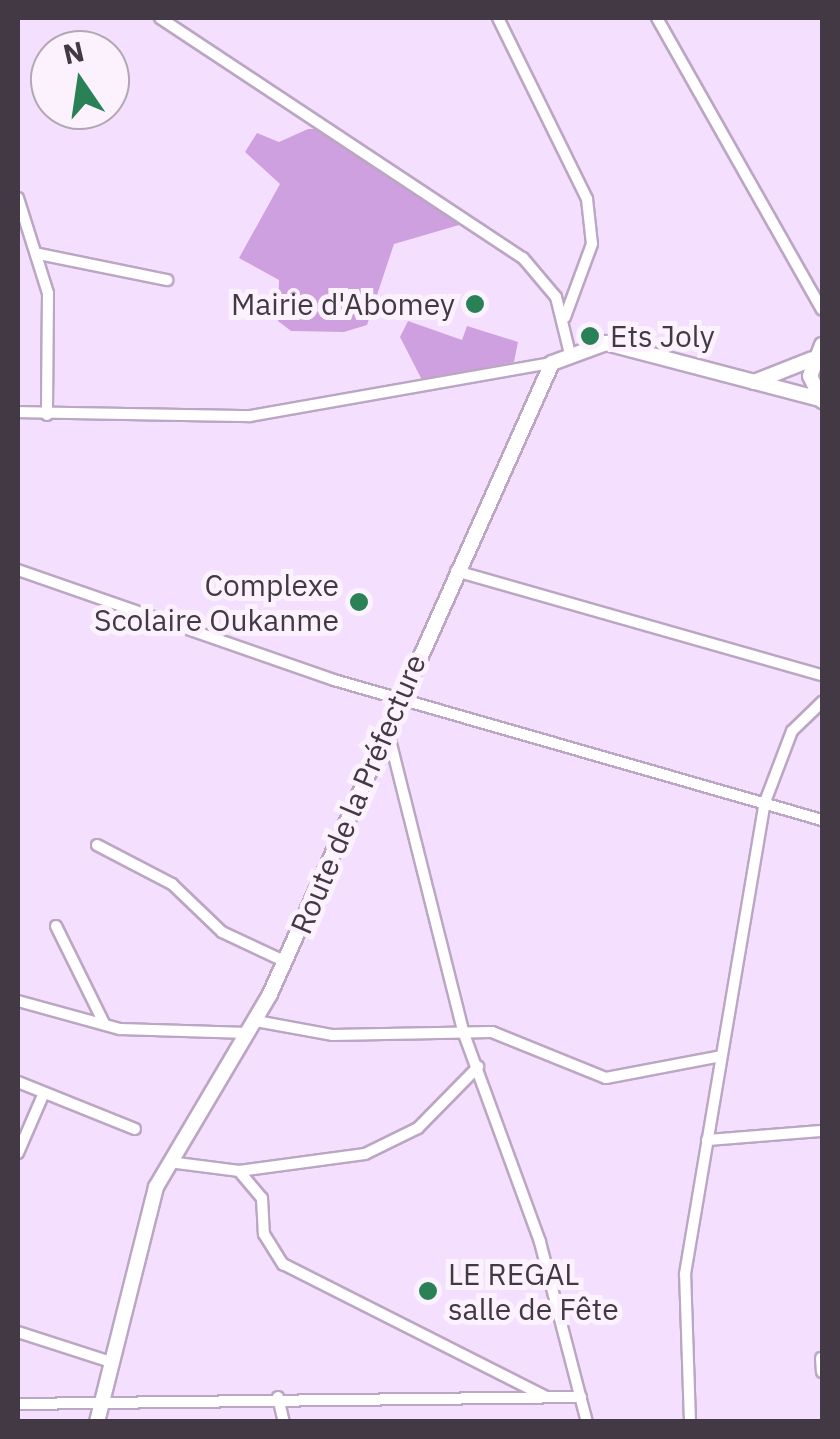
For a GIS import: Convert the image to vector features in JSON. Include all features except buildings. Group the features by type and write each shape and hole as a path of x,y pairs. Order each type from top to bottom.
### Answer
{"street":[{"path":"160,18 523,258 565,318"},
{"path":"498,18 587,199 592,244 565,318 569,350 606,343 821,400 812,359"},
{"path":"657,18 822,310"},
{"path":"18,198 38,254 51,321 47,414"},
{"path":"38,254 166,280"},
{"path":"754,382 812,359 822,345"},
{"name":"Route de la Préfecture","path":"97,1422 108,1361 144,1219 169,1162 252,1027 286,962 455,570 552,363 569,350"},
{"path":"18,412 250,416 552,363"},
{"path":"455,570 822,675"},
{"path":"21,575 399,700 822,820"},
{"path":"690,1422 685,1274 765,802 792,731 822,702"},
{"path":"386,726 464,1034 540,1242 588,1422"},
{"path":"97,845 172,884 222,932 286,962"},
{"path":"56,926 104,1025"},
{"path":"18,1001 104,1025 252,1027 286,1032 492,1032 606,1078 721,1056"},
{"path":"169,1162 239,1170 394,1143 478,1067"},
{"path":"18,1082 135,1129"},
{"path":"18,1153 44,1093"},
{"path":"707,1140 822,1131"},
{"path":"239,1170 262,1198 264,1234 283,1264 550,1398"},
{"path":"18,1332 108,1361"},
{"path":"821,1358 822,1372"},
{"path":"18,1404 101,1397 582,1397"},
{"path":"278,1397 284,1422"}],"shaded area":[{"path":"308,129 324,129 466,223 394,244 367,325 344,332 291,331 278,321 279,280 239,258 280,184 245,152 257,133 279,142"},
{"path":"408,321 462,340 467,326 518,342 514,362 422,380 400,337"}],"place":[{"name":"Mairie d'Abomey","path":"475,304"},
{"name":"Ets Joly","path":"590,336"},
{"name":"Complexe Scolaire Oukanme","path":"359,602"},
{"name":"LE REGAL salle de Fête","path":"428,1291"}]}
